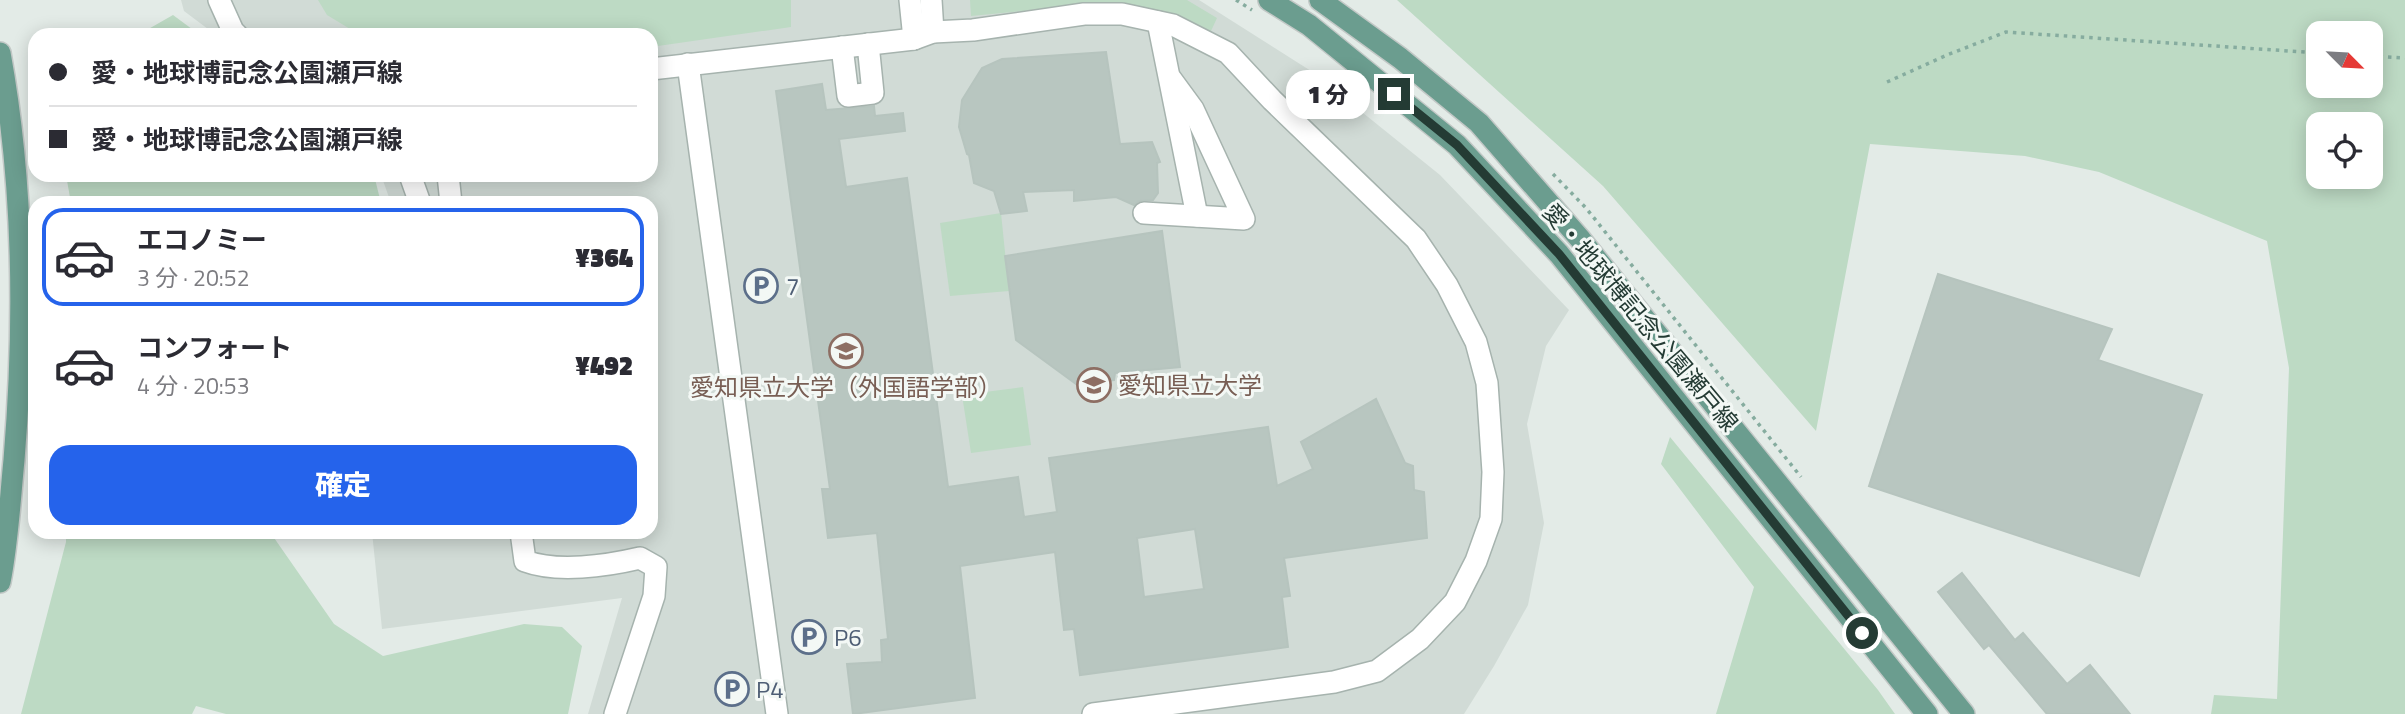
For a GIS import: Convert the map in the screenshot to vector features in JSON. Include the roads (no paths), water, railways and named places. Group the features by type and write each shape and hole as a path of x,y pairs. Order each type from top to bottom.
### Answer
{"main road":[{"name":"愛・地球博記念公園瀬戸線","path":"1320,0 1400,58 1479,123 1581,240 1964,714"},
{"name":"愛・地球博記念公園瀬戸線","path":"1261,6 1309,25 1457,145 1559,254 1927,714"},
{"path":"0,53 9,103 16,187 20,385 12,485 0,582"}],"lane":[{"path":"219,0 232,28"},
{"path":"910,0 923,36"},
{"path":"923,36 930,0"},
{"path":"658,68 868,44 1084,14 1122,14 1173,25 1228,53 1272,100 1416,239 1447,285 1476,341 1487,383 1493,472 1491,519 1476,561 1455,602 1420,639 1377,671 1287,690 1093,714"},
{"path":"1158,22 1197,216"},
{"path":"842,47 848,96 873,93 868,44"},
{"path":"688,64 777,714"},
{"path":"1144,213 1244,219 1193,109 1171,79"},
{"path":"522,539 524,561 542,567 615,564 640,558 656,567 654,596 615,714"}],"place":[{"name":"7","path":"761,286"},
{"name":"愛知県立大学（外国語学部）","path":"846,351"},
{"name":"愛知県立大学","path":"1094,385"},
{"name":"P6","path":"809,637"},
{"name":"P4","path":"732,689"}]}
